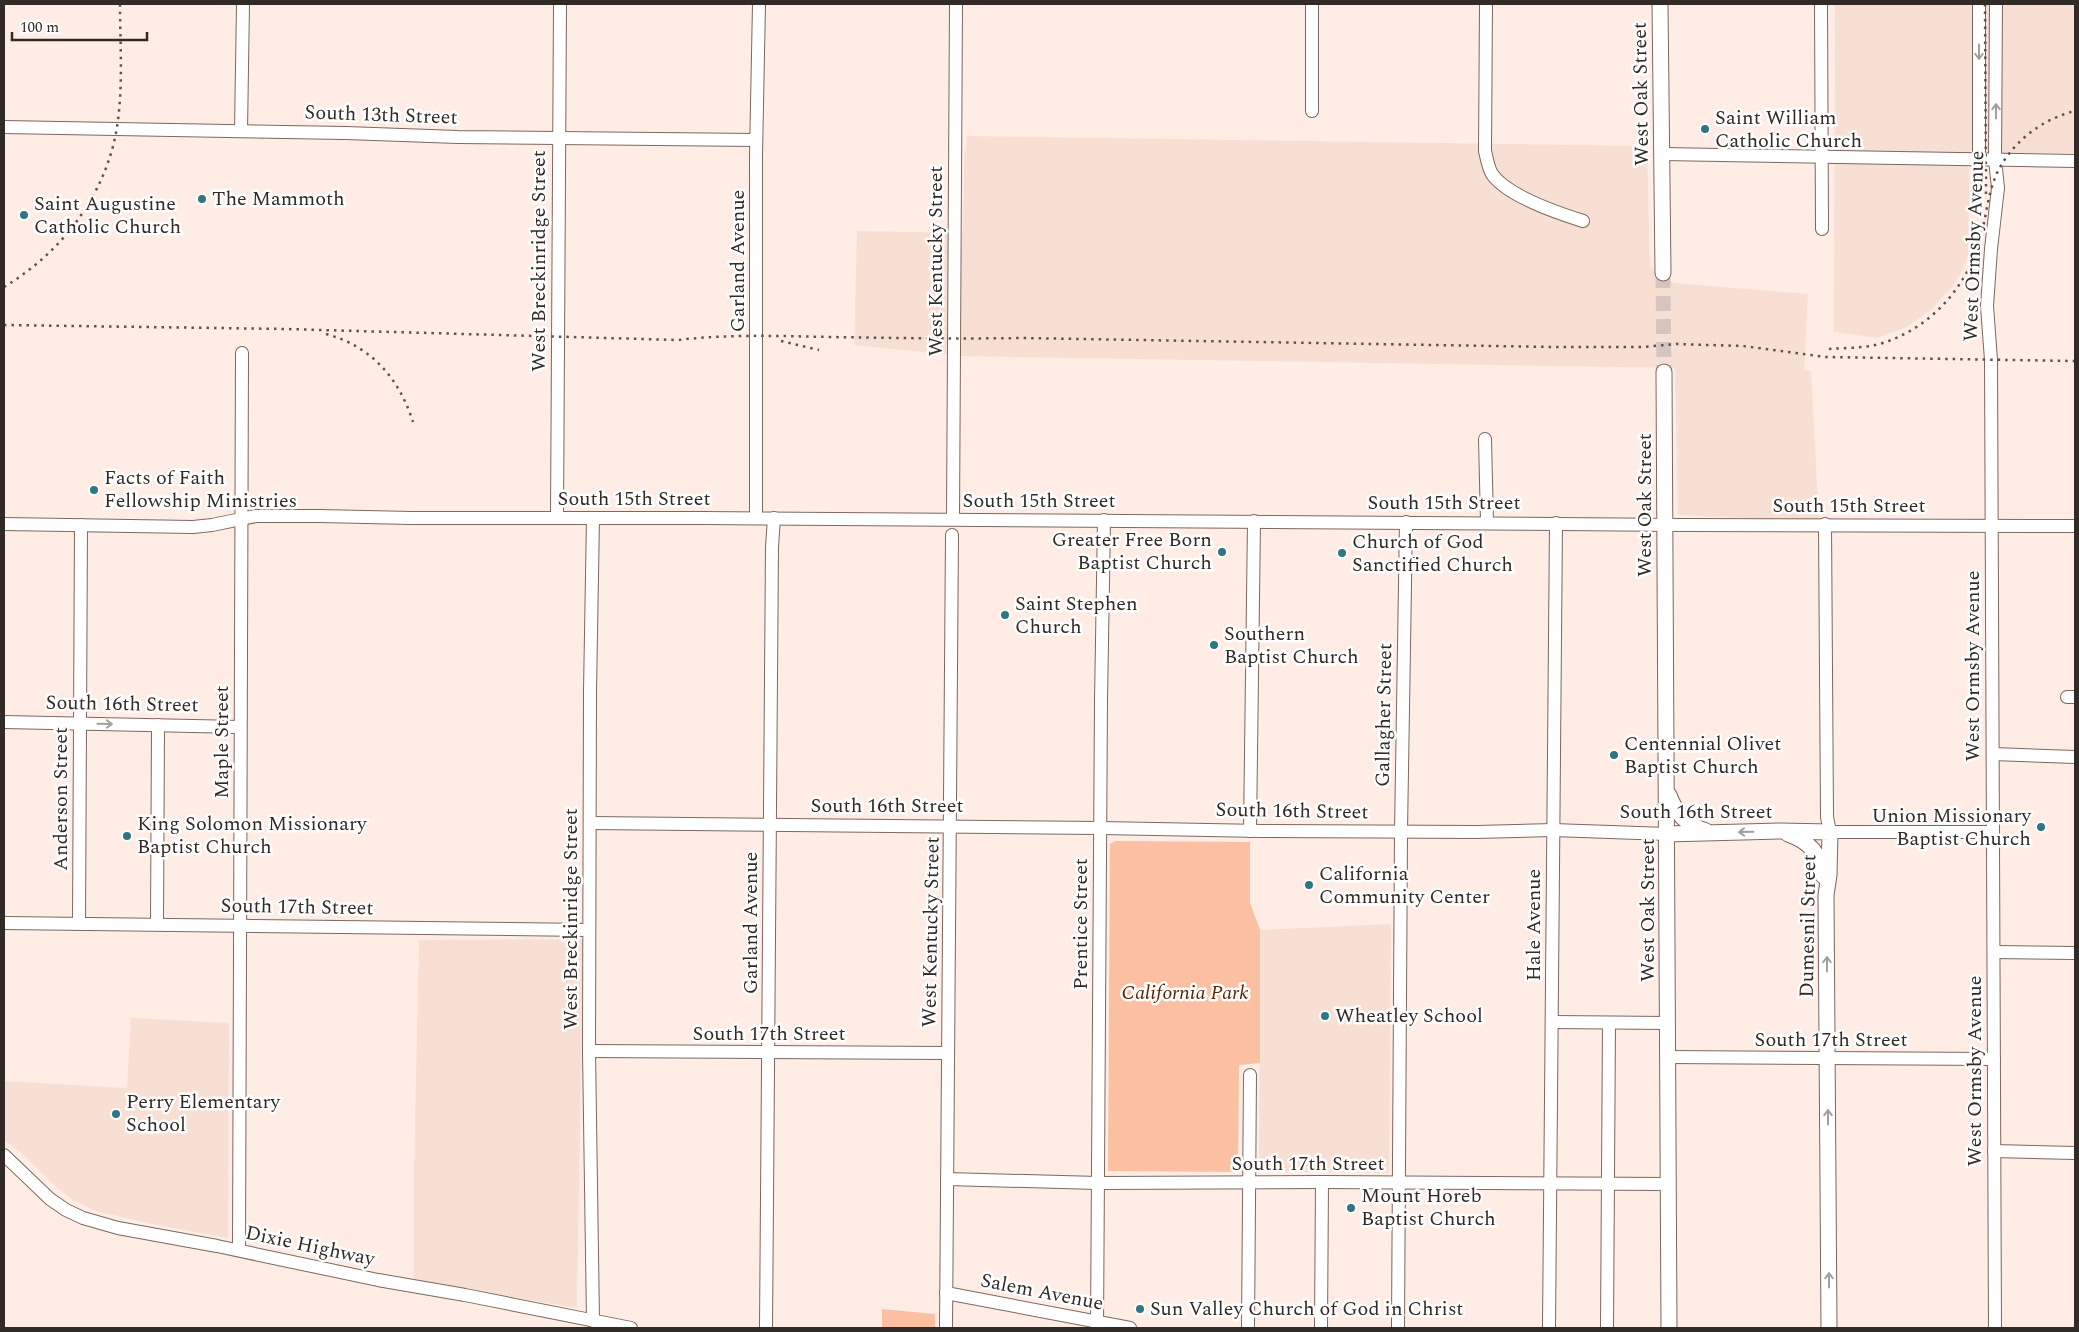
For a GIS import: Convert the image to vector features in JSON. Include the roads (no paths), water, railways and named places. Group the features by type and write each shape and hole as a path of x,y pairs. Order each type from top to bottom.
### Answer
{"main road":[{"name":"West Oak Street","path":"1660,4 1663,273"},
{"name":"West Oak Street","path":"1664,372 1669,1328"},
{"path":"1667,789 1680,816 1693,827 1712,832"},
{"path":"1780,831 1806,842 1817,854 1821,863 1826,895"},
{"name":"South 16th Street","path":"1667,834 1780,831 1830,832"},
{"name":"Dumesnil Street","path":"1829,1328 1826,895 1829,875 1830,832"}],"street":[{"path":"241,131 243,4"},
{"name":"West Breckinridge Street","path":"557,518 560,4"},
{"name":"Garland Avenue","path":"756,518 756,140 759,4"},
{"name":"West Kentucky Street","path":"953,519 956,4"},
{"path":"1312,4 1312,111"},
{"path":"1486,4 1485,151 1487,163 1492,173 1500,182 1526,199 1583,221"},
{"path":"1821,4 1822,229"},
{"name":"West Ormsby Avenue","path":"1978,160 1979,4"},
{"name":"West Ormsby Avenue","path":"1995,1328 1991,366 1987,306 1998,188 1995,160 1996,4"},
{"name":"South 13th Street","path":"4,127 458,137 756,140"},
{"path":"1662,154 2075,161"},
{"name":"Maple Street","path":"239,1250 242,353"},
{"path":"1485,439 1487,522"},
{"name":"South 15th Street","path":"4,524 193,526 256,516 320,516 2075,526"},
{"name":"West Breckinridge Street","path":"593,518 591,548 589,930 593,1321"},
{"name":"Garland Avenue","path":"766,1328 774,518"},
{"name":"Prentice Street","path":"1097,1325 1104,520"},
{"path":"1250,831 1254,521"},
{"name":"Gallagher Street","path":"1398,1328 1401,832 1406,522"},
{"name":"Hale Avenue","path":"1549,1328 1556,523"},
{"name":"Anderson Street","path":"79,923 81,524"},
{"name":"Dumesnil Street","path":"1825,524 1827,817 1830,832"},
{"name":"West Kentucky Street","path":"946,1328 952,535"},
{"name":"South 16th Street","path":"4,722 240,726"},
{"path":"156,924 158,725"},
{"path":"1992,754 2075,757"},
{"name":"South 16th Street","path":"590,823 1250,831 1553,830 1667,834"},
{"name":"South 16th Street","path":"1830,832 1993,832"},
{"name":"South 17th Street","path":"4,923 589,930"},
{"path":"1994,952 2075,953"},
{"path":"1552,1022 1668,1023"},
{"path":"1607,1328 1609,1023"},
{"name":"South 17th Street","path":"589,1052 948,1053"},
{"name":"South 17th Street","path":"1668,1057 1994,1059"},
{"path":"1248,1328 1250,1075"},
{"path":"1994,1151 2075,1153"},
{"name":"Dixie Highway","path":"4,1155 50,1199 66,1210 83,1218 138,1233 239,1250 378,1280 631,1328"},
{"name":"South 17th Street","path":"947,1179 1098,1183 1399,1182 1668,1184"},
{"path":"1321,1328 1322,1182"},
{"name":"Salem Avenue","path":"946,1293 1097,1325 1130,1328"}],"tunnel":[{"path":"1663,273 1664,372"}],"railway":[{"path":"4,287 43,259 60,242 75,224 99,183 115,138 120,105 120,4"},
{"path":"1985,4 1986,194"},
{"path":"1829,349 1871,346 1890,340 1924,322 1939,309 1952,295 1972,261 1979,243 1994,181 2003,162 2029,133 2051,120 2075,111"},
{"path":"4,325 286,329 678,340 735,336 773,336 1021,338 1552,347 1642,347 1677,344 1743,346 1826,357 2075,361"},
{"path":"326,334 342,339 357,347 381,366 400,391 413,422"},
{"path":"781,341 819,350"}],"place":[{"name":"Saint William Catholic Church","path":"1705,129"},
{"name":"The Mammoth","path":"202,199"},
{"name":"Saint Augustine Catholic Church","path":"24,215"},
{"name":"Facts of Faith Fellowship Ministries","path":"94,490"},
{"name":"Greater Free Born Baptist Church","path":"1222,552"},
{"name":"Church of God Sanctified Church","path":"1342,553"},
{"name":"Saint Stephen Church","path":"1005,615"},
{"name":"Southern Baptist Church","path":"1214,645"},
{"name":"Centennial Olivet Baptist Church","path":"1614,755"},
{"name":"Union Missionary Baptist Church","path":"2041,827"},
{"name":"King Solomon Missionary Baptist Church","path":"127,836"},
{"name":"California Community Center","path":"1309,885"},
{"name":"Wheatley School","path":"1325,1016"},
{"name":"Perry Elementary School","path":"116,1114"},
{"name":"Mount Horeb Baptist Church","path":"1351,1208"},
{"name":"Sun Valley Church of God in Christ","path":"1140,1309"}],"park label":[{"name":"California Park","path":"1185,993"}]}
